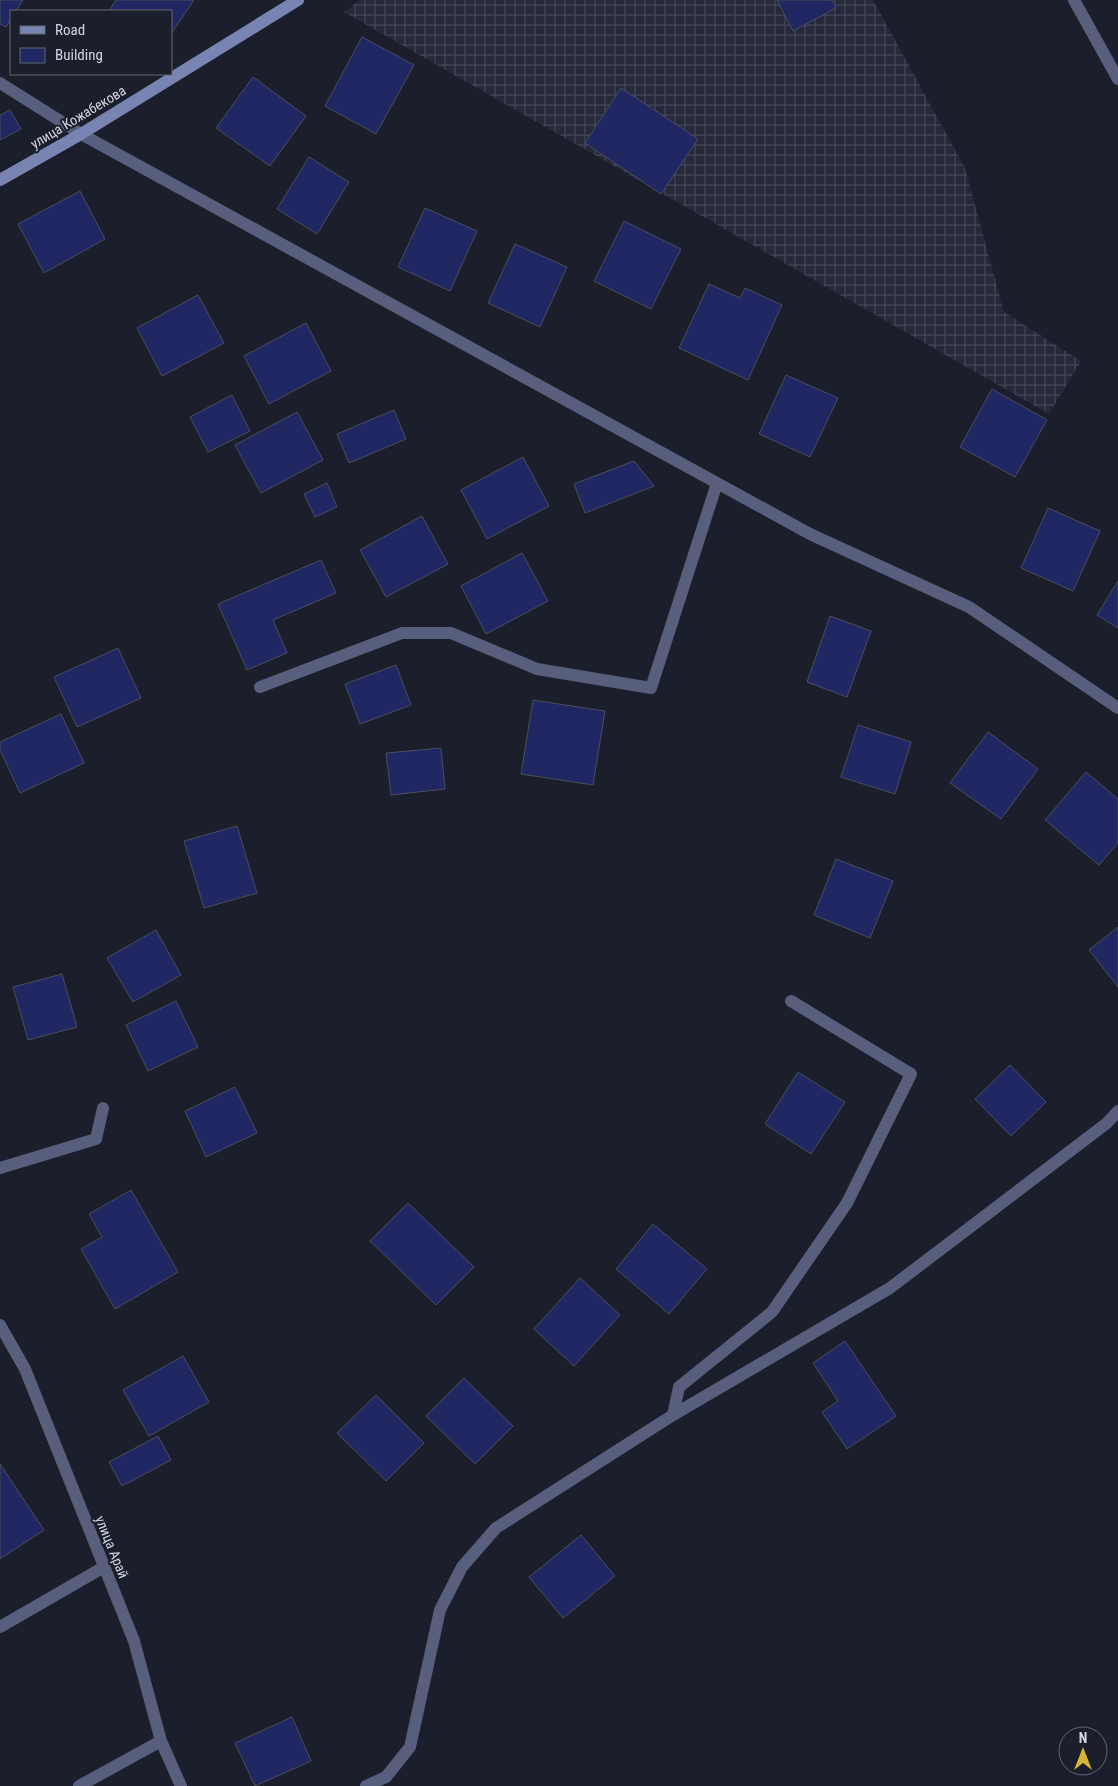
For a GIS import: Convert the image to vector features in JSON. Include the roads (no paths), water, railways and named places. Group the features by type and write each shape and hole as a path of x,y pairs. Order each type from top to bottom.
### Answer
{"main road":[{"name":"улица Кожабекова","path":"0,180 81,134 298,0"}],"street":[{"path":"1074,0 1118,79"},
{"path":"0,83 81,134 810,534 969,607 1118,708"},
{"path":"260,687 402,633 451,633 537,669 651,688 717,483"},
{"path":"673,1415 679,1387 772,1312 846,1203 911,1074 791,1002"},
{"path":"0,1168 96,1139 103,1108"},
{"path":"366,1786 386,1777 410,1747 440,1610 462,1567 496,1528 673,1415 890,1288 1107,1123 1118,1111"},
{"name":"улица Арай","path":"0,1325 25,1370 134,1641 161,1741 181,1786"},
{"path":"0,1627 104,1567"},
{"path":"79,1786 161,1741"}]}
